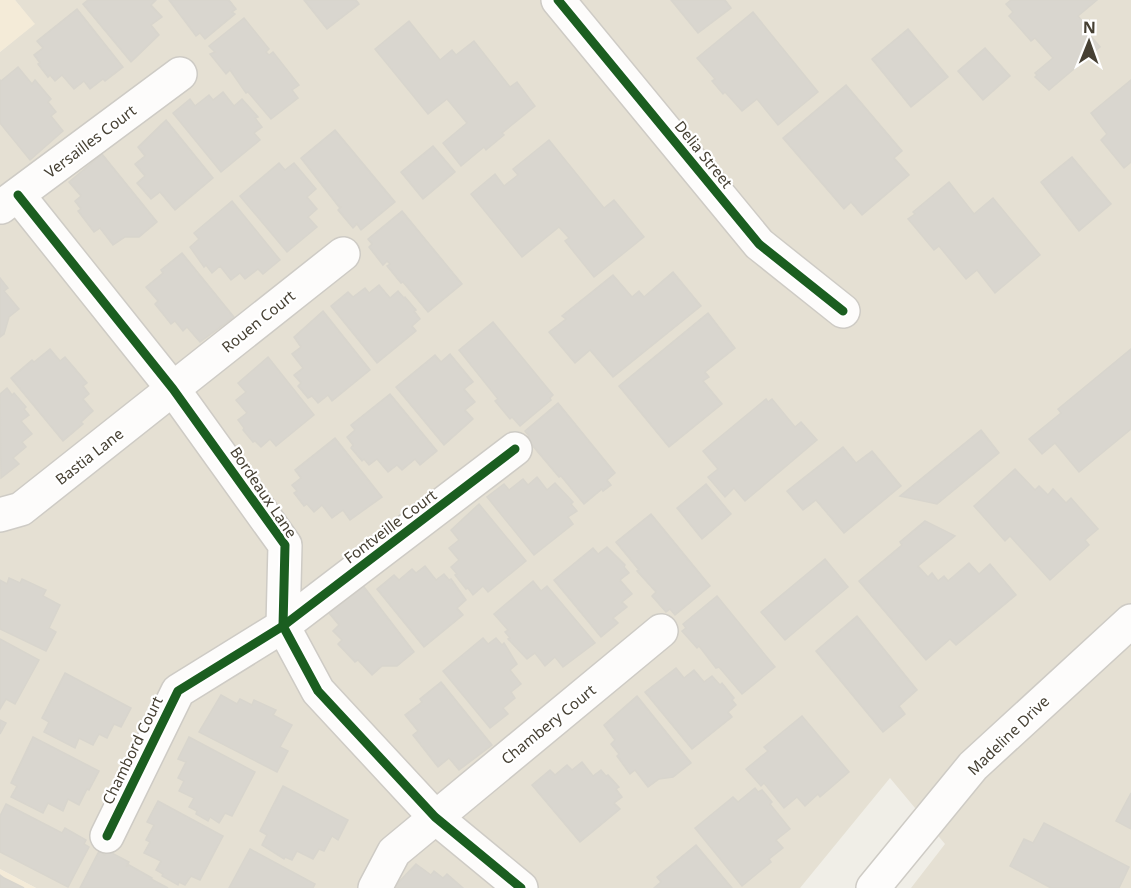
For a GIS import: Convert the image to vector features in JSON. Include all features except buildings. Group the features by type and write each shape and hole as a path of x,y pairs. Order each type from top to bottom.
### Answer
{"street":[{"name":"Delia Street","path":"558,0 759,244 843,311"},
{"name":"Versailles Court","path":"9,202 180,74"},
{"name":"Bordeaux Lane","path":"9,202 173,389 285,545 283,626 318,691 435,817 521,888"},
{"name":"Rouen Court","path":"173,389 343,254"},
{"name":"Bastia Lane","path":"0,515 21,509 173,389"},
{"name":"Fontveille Court","path":"283,626 515,449"},
{"name":"Madeline Drive","path":"873,888 973,765 1131,621"},
{"name":"Chambord Court","path":"107,836 178,691 283,626"},
{"name":"Chambery Court","path":"375,888 393,852 662,631"}],"shaded area":[{"path":"0,0 15,0 35,24 0,52"},
{"path":"15,0 1131,0 1131,888 911,888 945,844 890,778 800,888 36,888 0,869 0,52 34,24"},
{"path":"0,869 36,888 0,888"}],"cycle path":[{"path":"558,0 759,244 843,311"},
{"path":"18,195 173,389 285,545 283,626 318,691 435,817 521,888"},
{"path":"107,836 178,691 283,626 515,449"}]}
